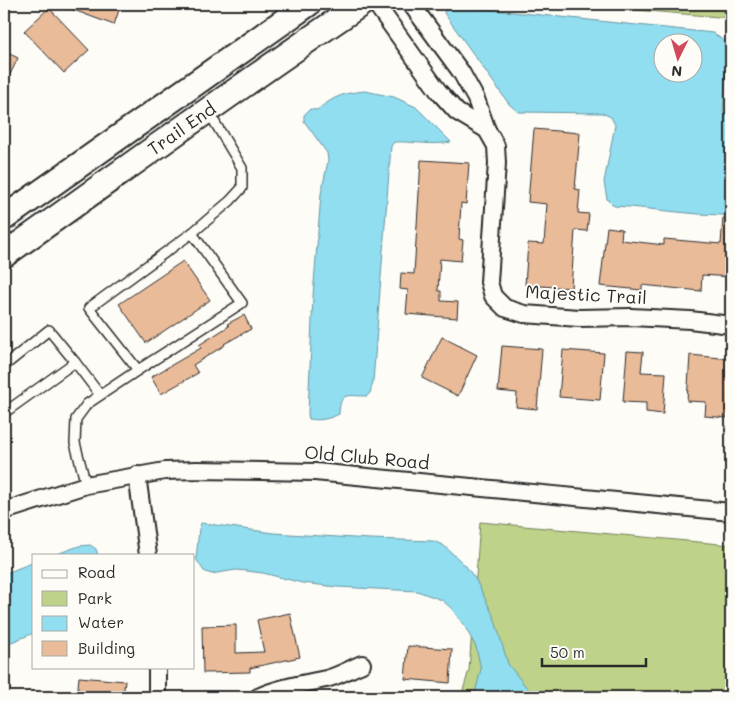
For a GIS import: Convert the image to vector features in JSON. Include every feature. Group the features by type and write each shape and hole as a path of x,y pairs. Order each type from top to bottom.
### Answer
{"street":[{"name":"Trail End","path":"4,218 308,4"},
{"name":"Trail End","path":"4,255 278,60 361,4"},
{"path":"376,4 439,92 458,112 487,130"},
{"name":"Majestic Trail","path":"411,4 461,72 476,99 487,130 496,146 497,163 488,282 493,296 505,308 524,314 579,318 631,317 690,320 731,325"},
{"name":"Old Club Road","path":"4,511 86,485 165,471 197,470 315,472 731,512"},
{"path":"138,475 148,554"},
{"path":"258,697 300,683 327,679 362,664"},
{"path":"157,697 158,668"}],"lane":[{"path":"138,370 89,308 192,233 230,201 242,188 242,168 208,111"},
{"path":"86,485 75,443 76,419 87,404 242,303 192,233"},
{"path":"4,366 49,330 100,395"},
{"path":"4,413 75,362"}],"green space":[{"path":"564,4 731,4 731,18"},
{"path":"480,522 731,545 731,697 461,697 469,670"}],"water":[{"path":"446,5 713,33 724,41 727,53 723,112 731,121 731,216 614,206 607,199 604,182 615,125 611,117 602,113 518,112 509,104 444,13"},
{"path":"365,91 394,97 416,107 451,142 437,144 394,142 391,146 373,382 370,393 367,396 346,396 341,401 339,414 335,416 321,420 309,419 313,296 321,194 328,161 327,153 304,121 304,115 310,109 317,110 339,96"},
{"path":"201,523 273,533 433,541 443,545 465,565 476,580 494,617 508,664 527,688 537,697 474,697 481,669 476,647 452,609 442,600 417,591 337,587 302,583 247,571 236,570 211,574 204,571 196,559"},
{"path":"90,545 96,549 98,554 57,554 79,546"},
{"path":"32,563 32,634 4,645 4,574"}],"building":[{"path":"60,4 121,4 114,25"},
{"path":"49,8 89,50 64,73 24,31"},
{"path":"4,51 18,58 4,87"},
{"path":"534,129 580,133 575,189 580,190 578,213 589,214 587,231 575,230 571,288 525,285 528,243 544,244 547,204 528,202"},
{"path":"421,160 469,163 466,204 461,203 459,239 463,240 461,261 440,259 438,291 441,291 441,301 458,302 457,318 406,314 408,290 400,289 401,273 414,274"},
{"path":"723,218 731,219 731,277 702,275 701,291 642,285 642,290 600,286 607,227 622,229 621,240 664,245 664,239 721,244"},
{"path":"183,261 210,300 146,343 119,304"},
{"path":"244,315 251,329 193,365 198,373 161,394 151,377 201,348 199,345 229,326 227,324"},
{"path":"442,337 477,355 458,396 422,378"},
{"path":"502,346 542,349 537,409 516,407 517,393 498,391"},
{"path":"563,350 604,353 600,400 559,397"},
{"path":"627,351 643,352 641,372 666,373 663,414 646,412 646,403 623,402"},
{"path":"690,355 731,359 727,418 705,416 706,402 687,401"},
{"path":"290,613 300,657 250,668 250,672 203,673 202,626 236,625 236,653 264,652 257,620"},
{"path":"408,646 452,649 450,683 405,679"},
{"path":"79,677 125,681 123,697 77,697"}]}
